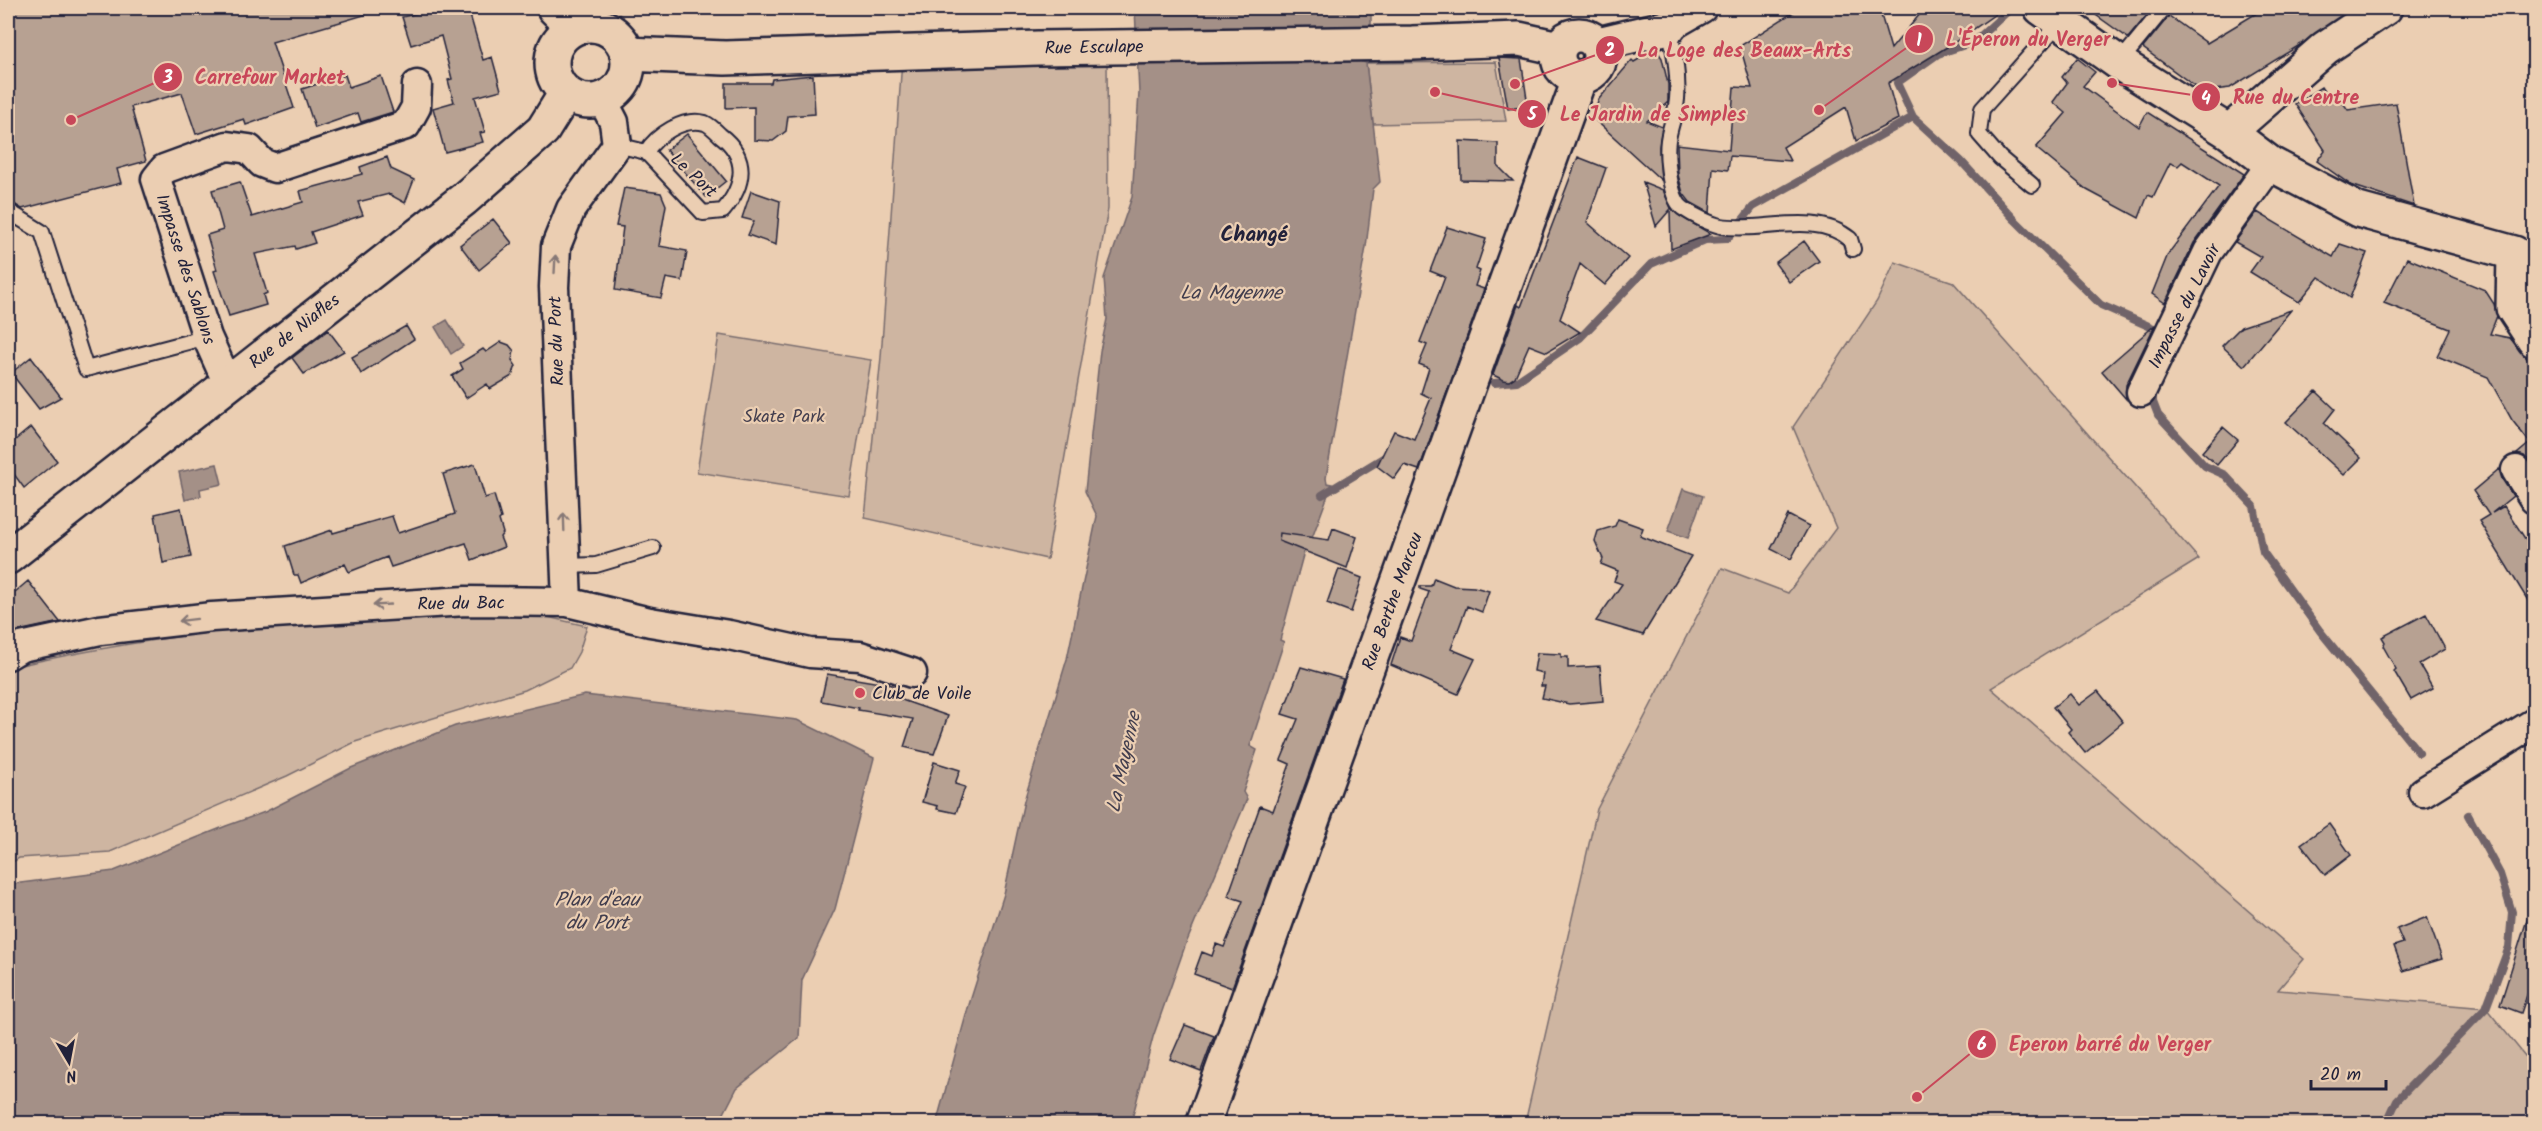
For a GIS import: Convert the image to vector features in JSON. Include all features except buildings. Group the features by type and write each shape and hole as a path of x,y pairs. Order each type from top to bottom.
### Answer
{"street":[{"path":"1598,44 1669,27 1702,8"},
{"path":"2229,132 2325,48 2385,8"},
{"path":"2051,14 2119,63 2229,132 2271,164 2358,210 2524,255 2513,308 2535,340"},
{"path":"564,18 607,29 616,35 627,54 626,76 620,86 602,99 590,102 566,93 557,83 552,71 551,58 555,45 563,35 564,18"},
{"path":"1581,34 1598,44 1601,57 1597,69 1592,74 1573,76 1562,68 1558,55 1559,48 1568,38 1581,34"},
{"name":"Rue Esculape","path":"627,54 725,58 1038,48 1412,43 1520,39 1559,48"},
{"name":"Rue Berthe Marcou","path":"1203,1124 1580,77"},
{"name":"Impasse des Sablons","path":"224,386 224,375 207,337 156,179 164,169 227,146 249,149 262,163 275,168 406,125 416,107 417,85"},
{"name":"Rue de Niafles","path":"8,557 464,198 543,130 566,93"},
{"path":"602,99 614,122 617,145"},
{"name":"Rue du Port","path":"567,602 554,287 556,246 572,209 617,145"},
{"name":"Impasse du Lavoir","path":"2142,392 2208,252 2271,164"},
{"path":"2516,471 2535,499"},
{"name":"Rue du Bac","path":"8,655 21,647 100,630 212,617 466,601 567,602 650,622 729,634 810,653 860,656 912,673"},
{"path":"2423,792 2535,723"}],"lane":[{"path":"2119,63 2164,8"},
{"path":"2032,185 2000,158 1979,134 1982,109 2051,14"},
{"path":"1669,27 1674,54 1677,98 1668,140 1669,176 1673,192 1681,208 1719,226 1745,228 1807,224 1832,228 1850,239 1852,249"},
{"name":"Le Port","path":"617,145 646,152 703,213 723,211 735,196 742,171 732,144 706,123 683,124 654,139 646,152"},
{"path":"8,211 42,232 86,369 207,337"},
{"path":"565,566 596,565 653,549"}],"green space":[{"path":"1107,59 1108,209 1047,559 865,518 881,357 902,60"},
{"path":"1496,62 1506,121 1373,124 1366,63"},
{"path":"1895,262 1953,282 2199,559 1991,688 2304,959 2278,990 2486,1008 2534,1067 2534,1123 1525,1123 1597,809 1722,568 1788,593 1836,528 1793,427 1877,301"},
{"name":"Skate Park","path":"719,335 871,360 849,496 697,472"},
{"path":"534,614 587,626 579,652 570,668 525,690 355,742 287,776 110,852 19,858 8,865 8,668 158,639 208,632 410,615"}],"water":[{"name":"La Mayenne","path":"1135,8 1371,8 1371,27 1362,28 1362,62 1366,63 1380,182 1373,189 1366,247 1326,478 1327,483 1332,484 1312,538 1308,537 1280,640 1284,642 1250,746 1257,750 1243,792 1247,799 1185,946 1153,1037 1131,1123 936,1124 968,1008 1004,894 1024,801 1067,659 1097,516 1085,491 1100,351 1107,319 1104,278 1132,197 1139,93"},
{"path":"447,320 463,346 451,354 435,327"},
{"path":"217,464 222,484 200,489 201,496 185,500 179,472"},
{"path":"1683,489 1703,496 1688,538 1668,531"},
{"name":"Plan d'eau du Port","path":"585,695 797,720 874,758 835,909 802,980 799,1038 737,1088 719,1123 8,1123 8,887 13,884 114,871 265,812 351,768 455,726"}],"waterway":[{"path":"1494,383 1517,381 1580,338 1651,264 1705,240 1727,239 1753,207 1913,117 1897,83 1938,54 1974,42 2009,10"},
{"path":"1913,117 1961,161 2015,220 2101,305 2160,331"},
{"path":"2153,390 2153,402 2158,415 2205,466 2225,475 2254,506 2263,552 2320,631 2419,753"},
{"path":"1322,495 1388,455"},
{"path":"2386,1124 2397,1100 2486,1008 2509,947 2512,912 2500,874 2468,815"}],"place":[{"name":"Rue du Centre","path":"2112,83"},
{"name":"La Loge des Beaux-Arts","path":"1515,84"},
{"name":"Le Jardin de Simples","path":"1435,92"},
{"name":"L'Éperon du Verger","path":"1819,110"},
{"name":"Carrefour Market","path":"71,120"},
{"name":"Club de Voile","path":"860,693"},
{"name":"Eperon barré du Verger","path":"1917,1097"}],"district":[{"name":"Changé","path":"1254,234"}]}
